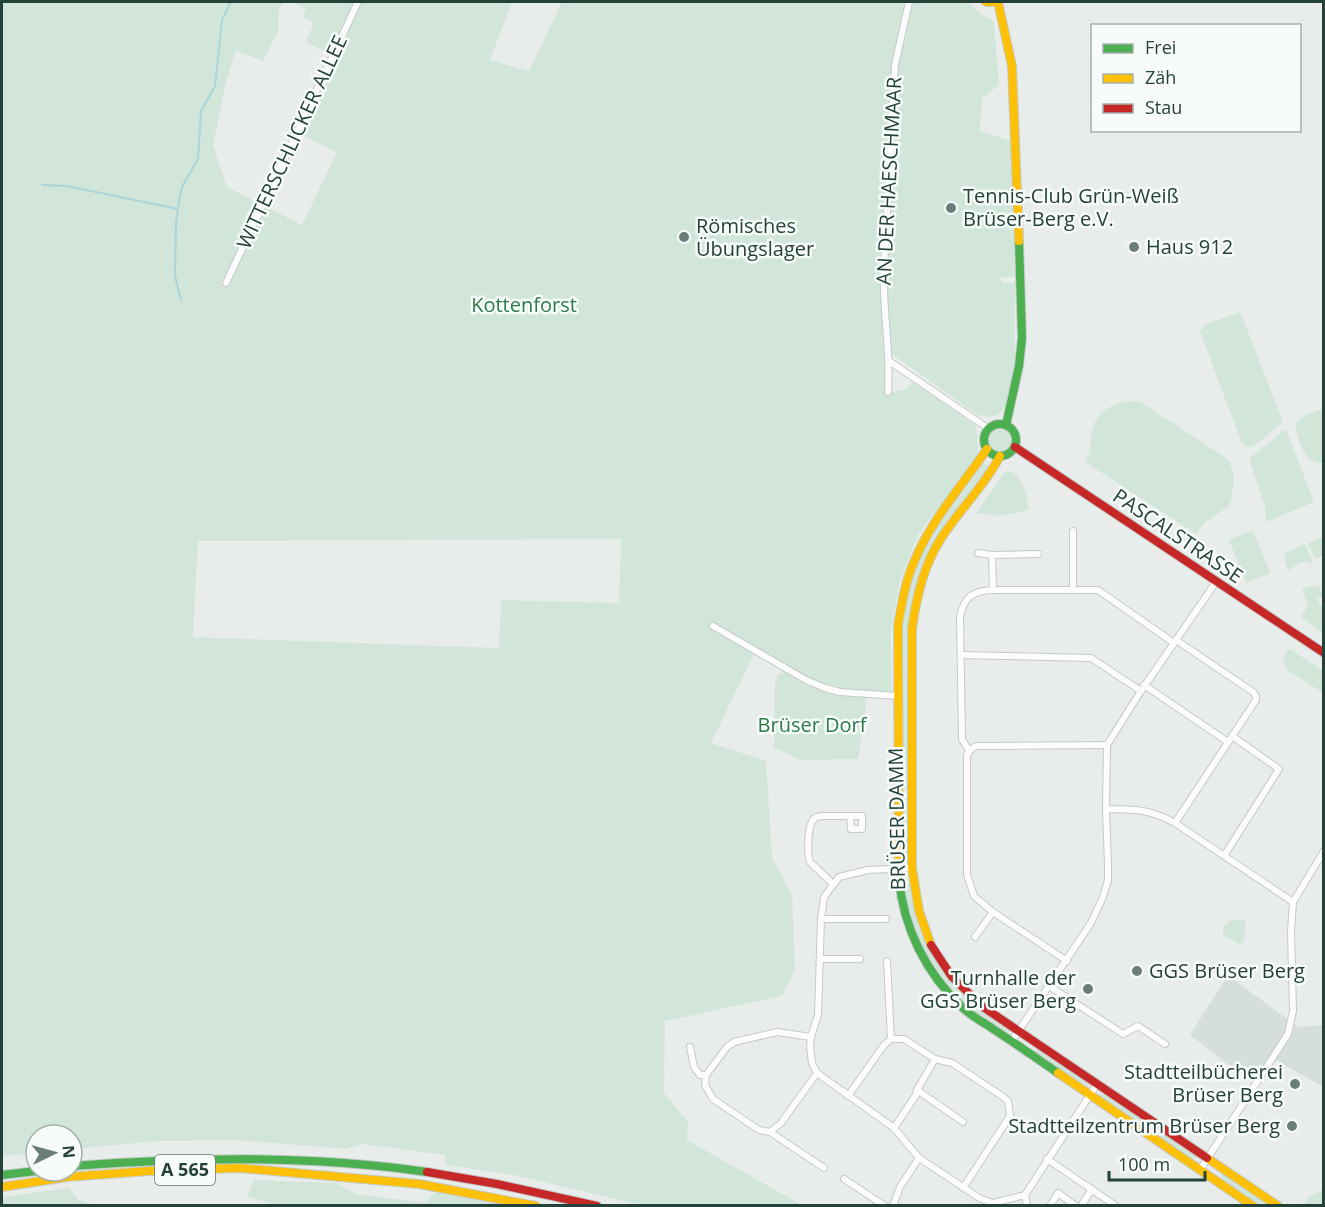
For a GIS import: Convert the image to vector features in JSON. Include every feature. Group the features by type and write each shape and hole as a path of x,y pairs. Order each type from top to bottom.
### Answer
{"main road":[{"path":"986,2 998,2 1012,66 1016,132 1021,326 1019,366 1006,425"},
{"path":"989,429 997,425 1006,425 1014,432 1015,447"},
{"name":"BRÜSER DAMM","path":"989,429 984,439 987,449 933,526 917,553 907,581 898,626 898,869 899,889 907,927 926,965 945,991 964,1009 1253,1206"},
{"name":"BRÜSER DAMM","path":"1015,447 1009,454 1000,456 982,488 940,540 928,561 916,594 912,629 912,868 921,924 939,960 957,983 972,997 1278,1206"},
{"name":"PASCALSTRASSE","path":"1015,447 1323,653"},
{"path":"987,449 992,454 1000,456"},
{"name":"A 565","path":"84,1165 237,1157 328,1161 422,1171 500,1184 597,1206"},
{"name":"A 565","path":"2,1187 67,1177 239,1168 419,1184 536,1206"},
{"path":"2,1175 24,1172"}],"street":[{"name":"WITTERSCHLICKER ALLEE","path":"226,283 358,2"},
{"name":"AN DER HAESCHMAAR","path":"888,392 889,361 883,291 895,65 909,2"},
{"path":"889,361 989,429"},
{"path":"1073,531 1073,589"},
{"path":"978,553 1038,554"},
{"path":"992,555 993,590"},
{"path":"1011,1042 1067,961 1091,923 1103,897 1108,872 1107,745 1216,582"},
{"path":"969,751 962,740 960,618 966,601 977,591 1098,590 1256,696 1256,700 1175,823"},
{"path":"713,626 806,680 825,688 840,692 898,696"},
{"path":"961,656 1091,658 1275,765 1278,769 1277,774 1224,855"},
{"path":"1067,961 993,912 974,896 967,875 966,760 969,751 977,746 1107,745"},
{"path":"1106,809 1138,809 1158,813 1293,902"},
{"path":"832,884 810,862 808,848 810,825 819,816 850,816"},
{"path":"1200,1170 1288,1034 1292,1021 1293,1004 1291,932 1293,902 1323,851"},
{"path":"912,868 855,872 839,877 824,897 821,919 818,1015 810,1037 810,1054 816,1073 894,1128 919,1158 981,1199 993,1203 1025,1195"},
{"path":"975,937 993,912"},
{"path":"821,919 886,919"},
{"path":"820,959 860,959"},
{"path":"887,961 891,1039"},
{"path":"1049,986 1124,1034 1138,1026 1165,1044"},
{"path":"810,1037 777,1032 734,1042 727,1047 705,1076 705,1085 712,1099 759,1130 770,1132 824,1168"},
{"path":"848,1096 884,1045 891,1039 904,1040 935,1059 952,1063 1002,1096 1008,1101 1010,1116 963,1188"},
{"path":"690,1047 694,1066 700,1075 705,1076"},
{"path":"894,1128 916,1095 935,1059"},
{"path":"770,1132 781,1123 816,1073"},
{"path":"1027,1206 1025,1195 1098,1084"},
{"path":"917,1090 963,1122"},
{"path":"893,1206 900,1186 919,1158"},
{"path":"1047,1159 1116,1206"},
{"path":"844,1179 885,1206"},
{"path":"1081,1206 1092,1190"},
{"path":"1050,1206 1058,1193 1076,1206"}],"shaded area":[{"path":"1228,975 1298,1027 1323,1025 1323,1087 1271,1057 1253,1083 1190,1035"}],"green space":[{"name":"Kottenforst","path":"2,2 283,2 279,10 278,32 263,61 236,50 225,86 213,145 227,187 302,225 337,152 300,134 338,59 306,42 314,23 302,17 306,9 291,2 512,2 490,60 529,71 562,2 908,2 908,4 968,2 994,22 999,85 982,98 980,131 1011,141 1015,277 1000,277 1003,283 1015,283 1015,366 1005,408 997,415 979,416 893,355 886,356 890,393 906,389 913,382 976,426 978,450 976,458 918,535 900,581 891,631 892,699 867,698 858,759 802,760 774,748 775,683 778,675 784,672 754,654 711,743 766,761 772,858 792,895 795,970 782,996 665,1021 664,1093 688,1122 687,1140 802,1205 640,1205 514,1175 446,1165 445,1155 363,1144 346,1149 236,1140 159,1141 84,1148 84,1123 24,1123 24,1154 2,1156","holes":["621,539 619,603 501,600 499,648 193,637 198,541"]},
{"path":"1239,312 1283,422 1254,446 1248,447 1242,444 1200,332 1205,325"},
{"path":"1135,401 1142,403 1229,460 1234,478 1228,507 1205,522 1196,534 1085,462 1096,420 1106,409 1120,403"},
{"path":"1323,408 1323,463 1316,463 1303,450 1295,425 1300,418"},
{"path":"1000,428 1008,432 1012,440 1008,448 1000,452 992,448 988,440 992,432"},
{"path":"1286,429 1314,502 1266,522 1265,506 1249,459"},
{"path":"983,463 990,466 922,568 912,598 907,644 908,791 901,786 901,672 905,603 921,554"},
{"path":"1011,471 1022,483 1029,510 1001,516 976,513 1004,473"},
{"path":"1253,530 1270,573 1246,583 1229,540"},
{"path":"1323,537 1323,555 1315,559 1308,543"},
{"path":"1305,544 1313,562 1309,564 1305,561 1300,562 1288,571 1284,558 1285,553"},
{"path":"1313,585 1314,588 1319,586 1323,596 1317,599 1323,609 1323,633 1302,618 1302,614 1308,607 1302,589"},
{"path":"1290,649 1323,671 1323,693 1286,669 1283,657"},
{"path":"901,795 908,800 909,856 903,866 902,864"},
{"path":"903,874 910,885 918,924 926,944 942,970 1012,1032 997,1027 968,1005 952,991 925,956 907,916 903,895"},
{"path":"1231,920 1246,921 1244,940 1240,945 1223,934 1223,927"},
{"path":"1038,1048 1087,1080 1089,1088 1034,1053"},
{"path":"1098,1094 1108,1095 1200,1158 1188,1157"},
{"path":"1222,1172 1272,1205 1260,1205 1219,1179"},
{"path":"254,1180 336,1183 357,1194 425,1203 436,1191 518,1205 281,1206 247,1197"},
{"path":"69,1188 78,1200 92,1205 2,1205 2,1197"},
{"path":"1323,1190 1323,1205 1303,1205 1310,1196"}],"waterway":[{"path":"181,300 175,276 176,223 180,195 198,159 201,111 215,86 222,20 231,2"},
{"path":"42,185 67,186 178,209"}],"traffic: fast":[{"path":"1006,425 1019,366 1022,338 1019,241"},
{"path":"1000,424 1011,429 1016,440 1011,451 1000,456 989,451 984,440 989,429 1000,424"},
{"path":"899,878 901,896 911,932 928,965 950,995 970,1014 1058,1073"},
{"path":"84,1165 250,1159 383,1166 427,1172"},
{"path":"2,1175 24,1172"}],"traffic: slow":[{"path":"986,2 998,2"},
{"path":"998,2 1012,66 1019,241"},
{"path":"899,878 898,625 902,601 911,570 929,532 987,449"},
{"path":"931,945 919,911 912,868 912,629 921,583 934,550 1000,456"},
{"path":"1058,1073 1253,1206"},
{"path":"1207,1158 1278,1206"},
{"path":"2,1187 67,1177 239,1168 419,1184 536,1206"}],"traffic: jam":[{"path":"1015,447 1324,653"},
{"path":"931,945 952,977 983,1007 1207,1158"},
{"path":"427,1172 497,1184 597,1206"}],"place":[{"name":"Tennis-Club Grün-Weiß Brüser-Berg e.V.","path":"951,208"},
{"name":"Römisches Übungslager","path":"684,237"},
{"name":"Haus 912","path":"1134,247"},
{"name":"GGS Brüser Berg","path":"1137,971"},
{"name":"Turnhalle der GGS Brüser Berg","path":"1088,989"},
{"name":"Stadtteilbücherei Brüser Berg","path":"1295,1084"},
{"name":"Stadtteilzentrum Brüser Berg","path":"1292,1126"}],"park label":[{"name":"Brüser Dorf","path":"812,725"}]}
